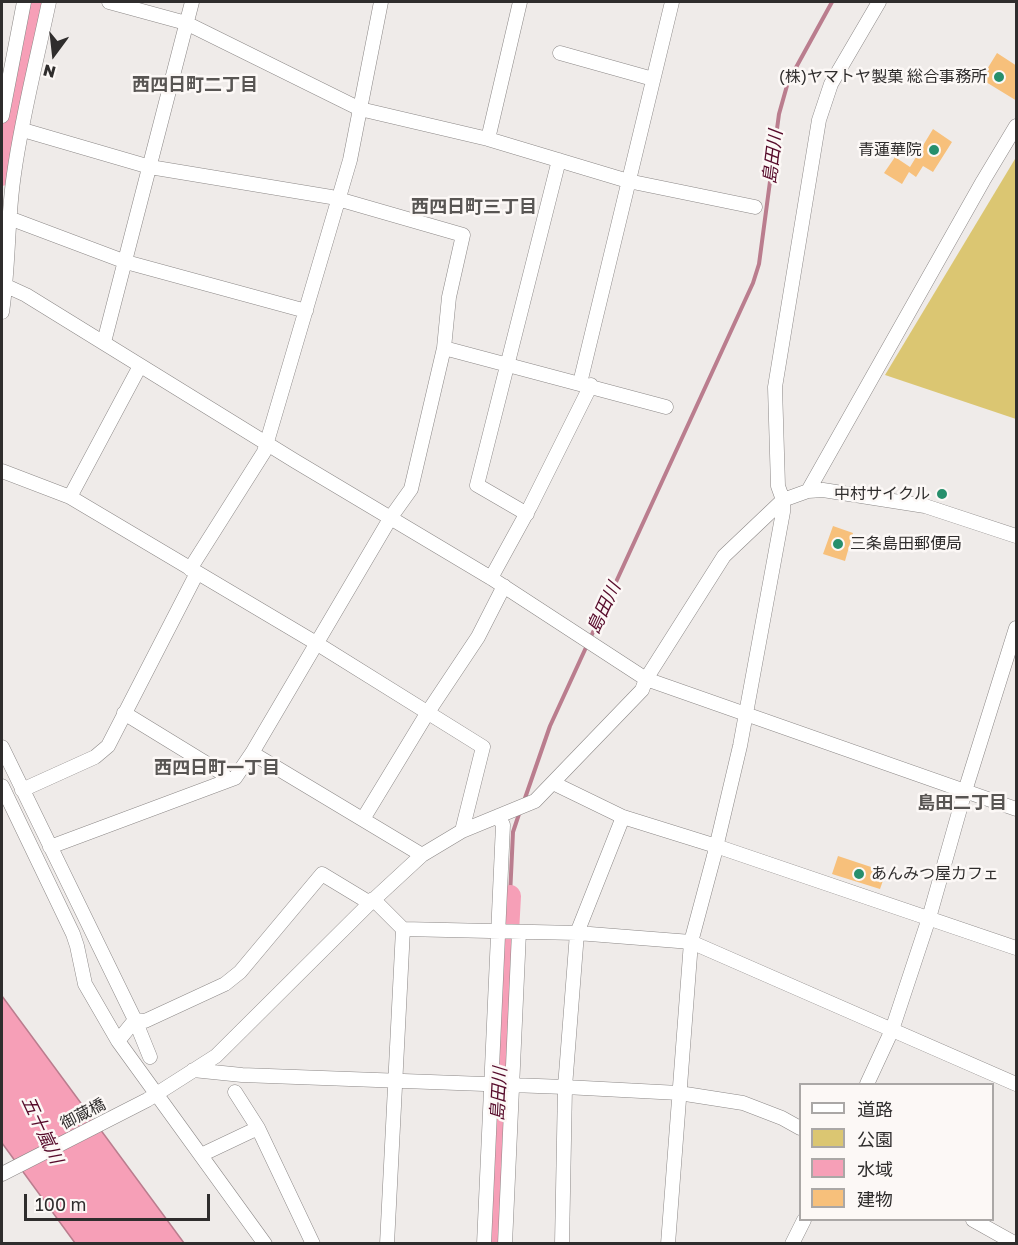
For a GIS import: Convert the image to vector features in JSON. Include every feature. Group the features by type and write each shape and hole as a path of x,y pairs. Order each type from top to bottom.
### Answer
{"street":[{"path":"2,116 24,2"},
{"path":"2,312 9,218 8,172 23,130 49,2"},
{"path":"110,2 186,23 360,109 488,139 628,181 755,207"},
{"path":"104,342 192,2"},
{"path":"22,790 94,757 108,746 194,571 264,452 350,160 381,2"},
{"path":"488,139 520,2"},
{"path":"490,578 526,514 585,384 628,181 672,2"},
{"path":"668,1244 691,942 746,714 783,512 783,500 778,486 775,387 819,120 831,84 879,2"},
{"path":"560,53 653,79"},
{"path":"23,130 150,167 331,197 463,235 449,297 444,348 411,489 391,517 315,643 252,753 235,778 50,847"},
{"path":"808,491 982,181 1014,134"},
{"path":"526,514 477,485 559,160"},
{"path":"9,218 126,262 306,311"},
{"path":"4,285 26,295 226,420 267,442 504,586 646,679 1017,809"},
{"path":"444,348 666,406"},
{"path":"70,497 140,366"},
{"path":"2,471 70,497 315,643 483,747 462,831"},
{"path":"783,500 808,491 823,490 925,506 1017,536"},
{"name":"御蔵橋","path":"2,1174 152,1096 216,1056 372,901 422,855 462,831 535,801 642,690 646,679 724,556 783,500"},
{"path":"363,819 388,775 478,637 504,586"},
{"path":"867,1083 892,1030 929,918 1017,628"},
{"path":"124,714 222,773 228,780"},
{"path":"2,747 135,1020 150,1057"},
{"path":"252,753 422,855"},
{"path":"553,783 623,817 716,846 1017,948"},
{"path":"2,786 73,934 85,984 117,1041 152,1096 201,1155 265,1244"},
{"path":"483,1244 503,825 498,816"},
{"path":"562,1244 565,1087 577,933 623,817"},
{"path":"135,1020 145,1021 225,984 240,972 322,874 372,901 403,929 577,933 691,942 1017,1084"},
{"path":"387,1244 403,929"},
{"path":"505,1244 519,932"},
{"path":"117,1041 135,1020"},
{"path":"193,1070 242,1075 679,1093 743,1103 799,1127"},
{"path":"235,1092 258,1128 313,1244"},
{"path":"201,1155 258,1128"},
{"path":"792,1244 804,1221"},
{"path":"975,1221 1016,1244"}],"green space":[{"path":"1016,160 1016,419 885,375"}],"water":[{"name":"五十嵐川","path":"2,996 184,1243 75,1243 2,1143"}],"building":[{"name":"(株)ヤマトヤ製菓 総合事務所","path":"997,53 1017,66 1017,101 981,79"},
{"name":"青蓮華院","path":"933,129 952,142 933,172 923,166 916,177 909,172 902,184 884,173 895,157 910,167"},
{"path":"833,526 853,533 845,561 823,554"},
{"path":"838,856 886,872 880,889 832,874"}],"waterway":[{"path":"2,175 3,158 35,2"},
{"name":"島田川","path":"524,801 550,726 753,283 759,264 779,114 788,82 832,2"},
{"name":"島田川","path":"510,896 513,832 520,811"},
{"name":"島田川","path":"491,1244 510,896"}],"place":[{"name":"(株)ヤマトヤ製菓 総合事務所","path":"999,77"},
{"name":"青蓮華院","path":"934,150"},
{"name":"中村サイクル","path":"942,494"},
{"name":"三条島田郵便局","path":"838,544"},
{"name":"あんみつ屋カフェ","path":"859,874"}],"district":[{"name":"西四日町二丁目","path":"195,85"},
{"name":"西四日町三丁目","path":"474,207"},
{"name":"西四日町一丁目","path":"217,768"},
{"name":"島田二丁目","path":"962,803"}]}
